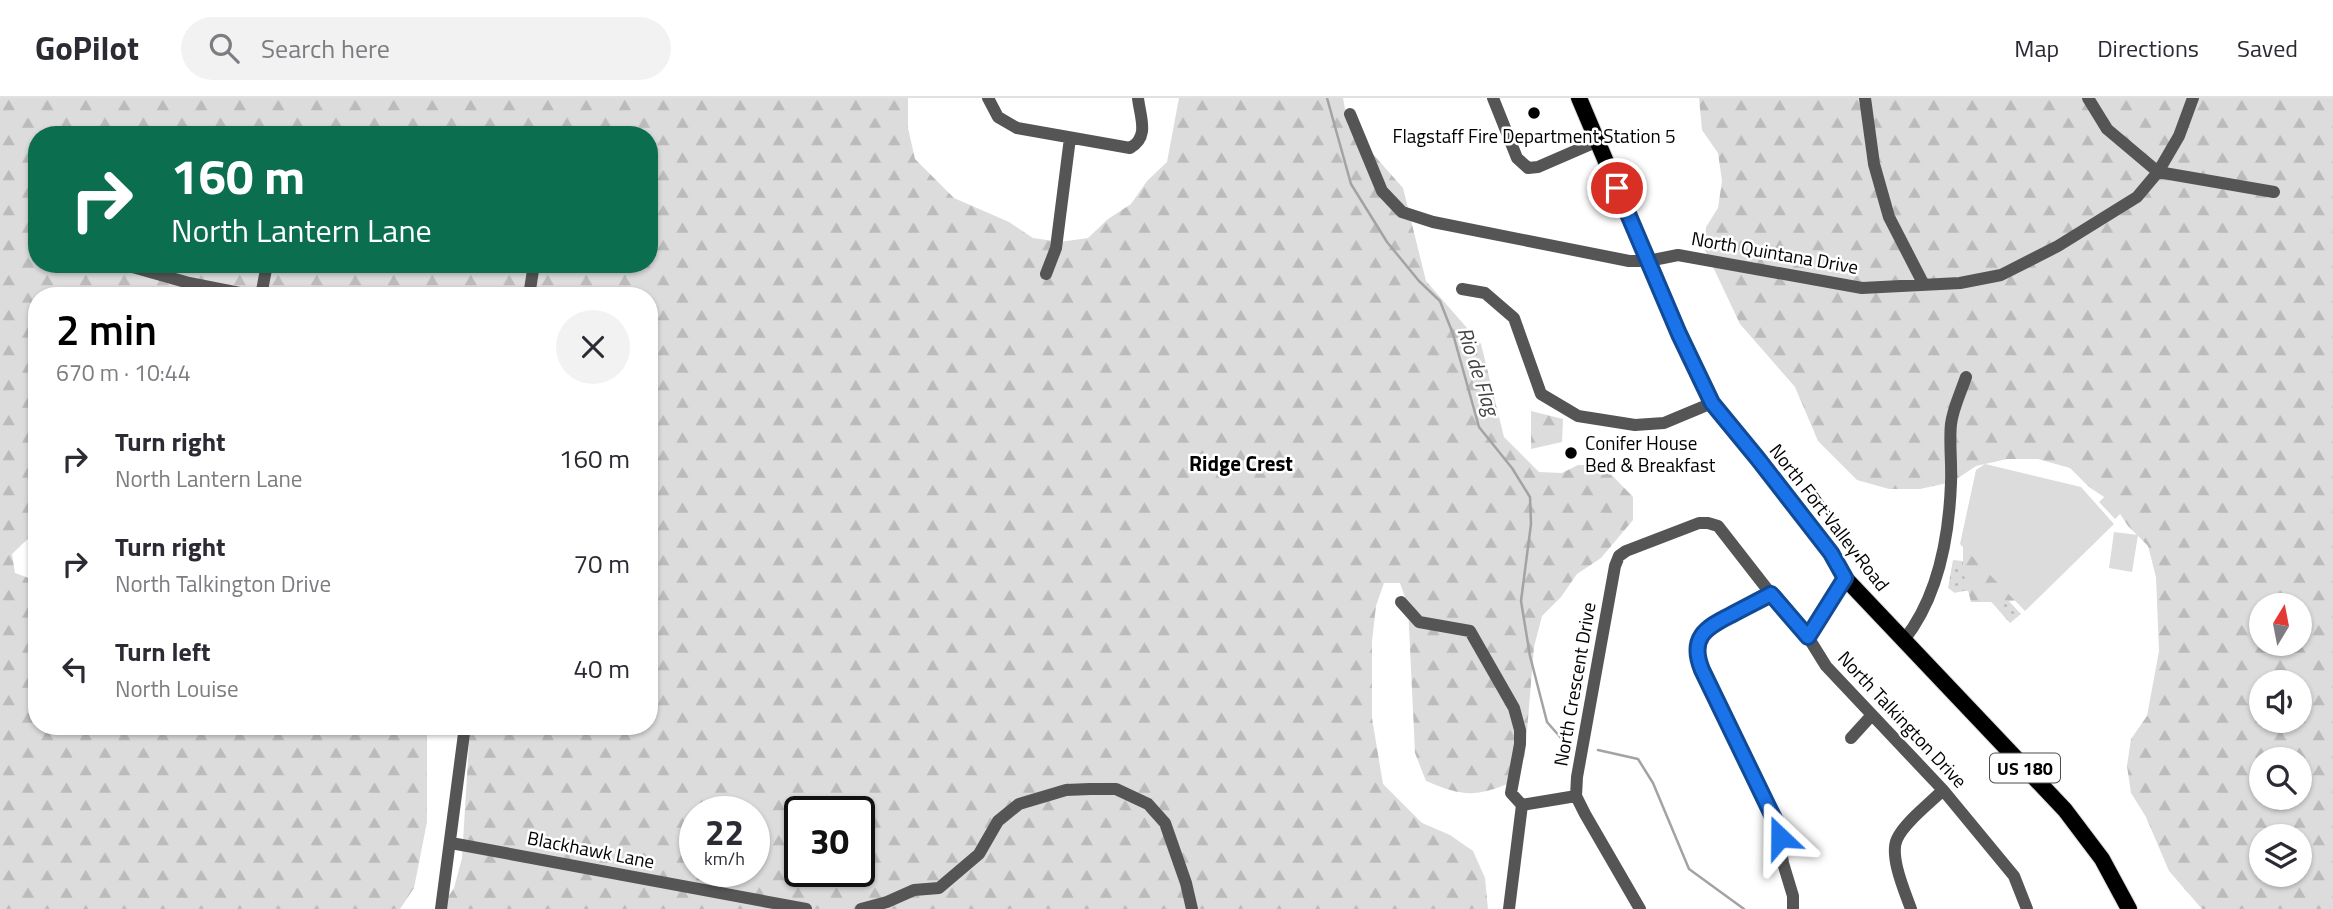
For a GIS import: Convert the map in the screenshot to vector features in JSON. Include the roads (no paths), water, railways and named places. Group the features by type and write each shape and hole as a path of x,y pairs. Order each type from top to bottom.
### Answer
{"main road":[{"name":"North Fort Valley Road","path":"1579,98 1712,403 1831,553 1845,578 2065,810 2096,850 2129,909"}],"street":[{"path":"988,98 998,117 1017,128 1130,148 1139,143 1143,134 1138,98"},
{"path":"1493,98 1517,158 1528,168 1538,167 1598,141"},
{"path":"1865,98 1874,164 1889,217 1924,285"},
{"path":"2088,98 2107,129 2158,172 2274,192"},
{"name":"North Quintana Drive","path":"1350,114 1382,191 1402,212 1433,222 1629,261 1648,261 1678,255 1862,288 1960,283 2001,275 2058,246 2137,197 2158,172 2179,136 2193,98"},
{"path":"1046,274 1056,248 1070,138"},
{"path":"154,273 210,287"},
{"path":"1462,289 1485,293 1514,318 1541,394 1578,416 1635,425 1664,423 1712,403"},
{"path":"1903,640 1911,631 1934,585 1948,531 1951,422 1966,377"},
{"name":"North Crescent Drive","path":"1640,909 1576,796 1577,777 1615,566 1619,556 1626,551 1699,523 1718,526"},
{"name":"North Talkington Drive","path":"1718,526 1808,637 1826,666 1943,790 2014,876 2027,909"},
{"path":"1808,637 1845,578"},
{"path":"1771,594 1710,626 1698,643 1697,657 1778,827 1783,863 1793,896 1793,909"},
{"path":"1401,602 1419,622 1470,631 1514,708 1520,730 1511,793 1522,805 1509,909"},
{"path":"1851,738 1871,716"},
{"path":"441,909 465,735"},
{"path":"861,909 915,890 939,888 979,854 998,821 1020,804 1066,790 1090,789 1116,789 1148,804 1165,823 1192,909"},
{"path":"1911,909 1894,848 1903,830 1943,790"},
{"path":"1522,805 1576,796"},
{"name":"Blackhawk Lane","path":"451,843 806,909"}],"waterway":[{"name":"Rio de Flag","path":"1327,98 1351,184 1387,242 1419,281 1440,301 1453,334 1479,427 1512,468 1530,497 1531,524 1521,601 1530,656 1547,722 1568,746"},
{"name":"Rio de Flag","path":"1598,750 1638,759 1653,783 1689,869 1744,909"}],"railway":[{"path":"1816,495 1857,555"}],"place":[{"name":"Flagstaff Fire Department Station 5","path":"1534,113"},
{"name":"Conifer House Bed & Breakfast","path":"1571,453"}],"district":[{"name":"Ridge Crest","path":"1241,463"}]}
